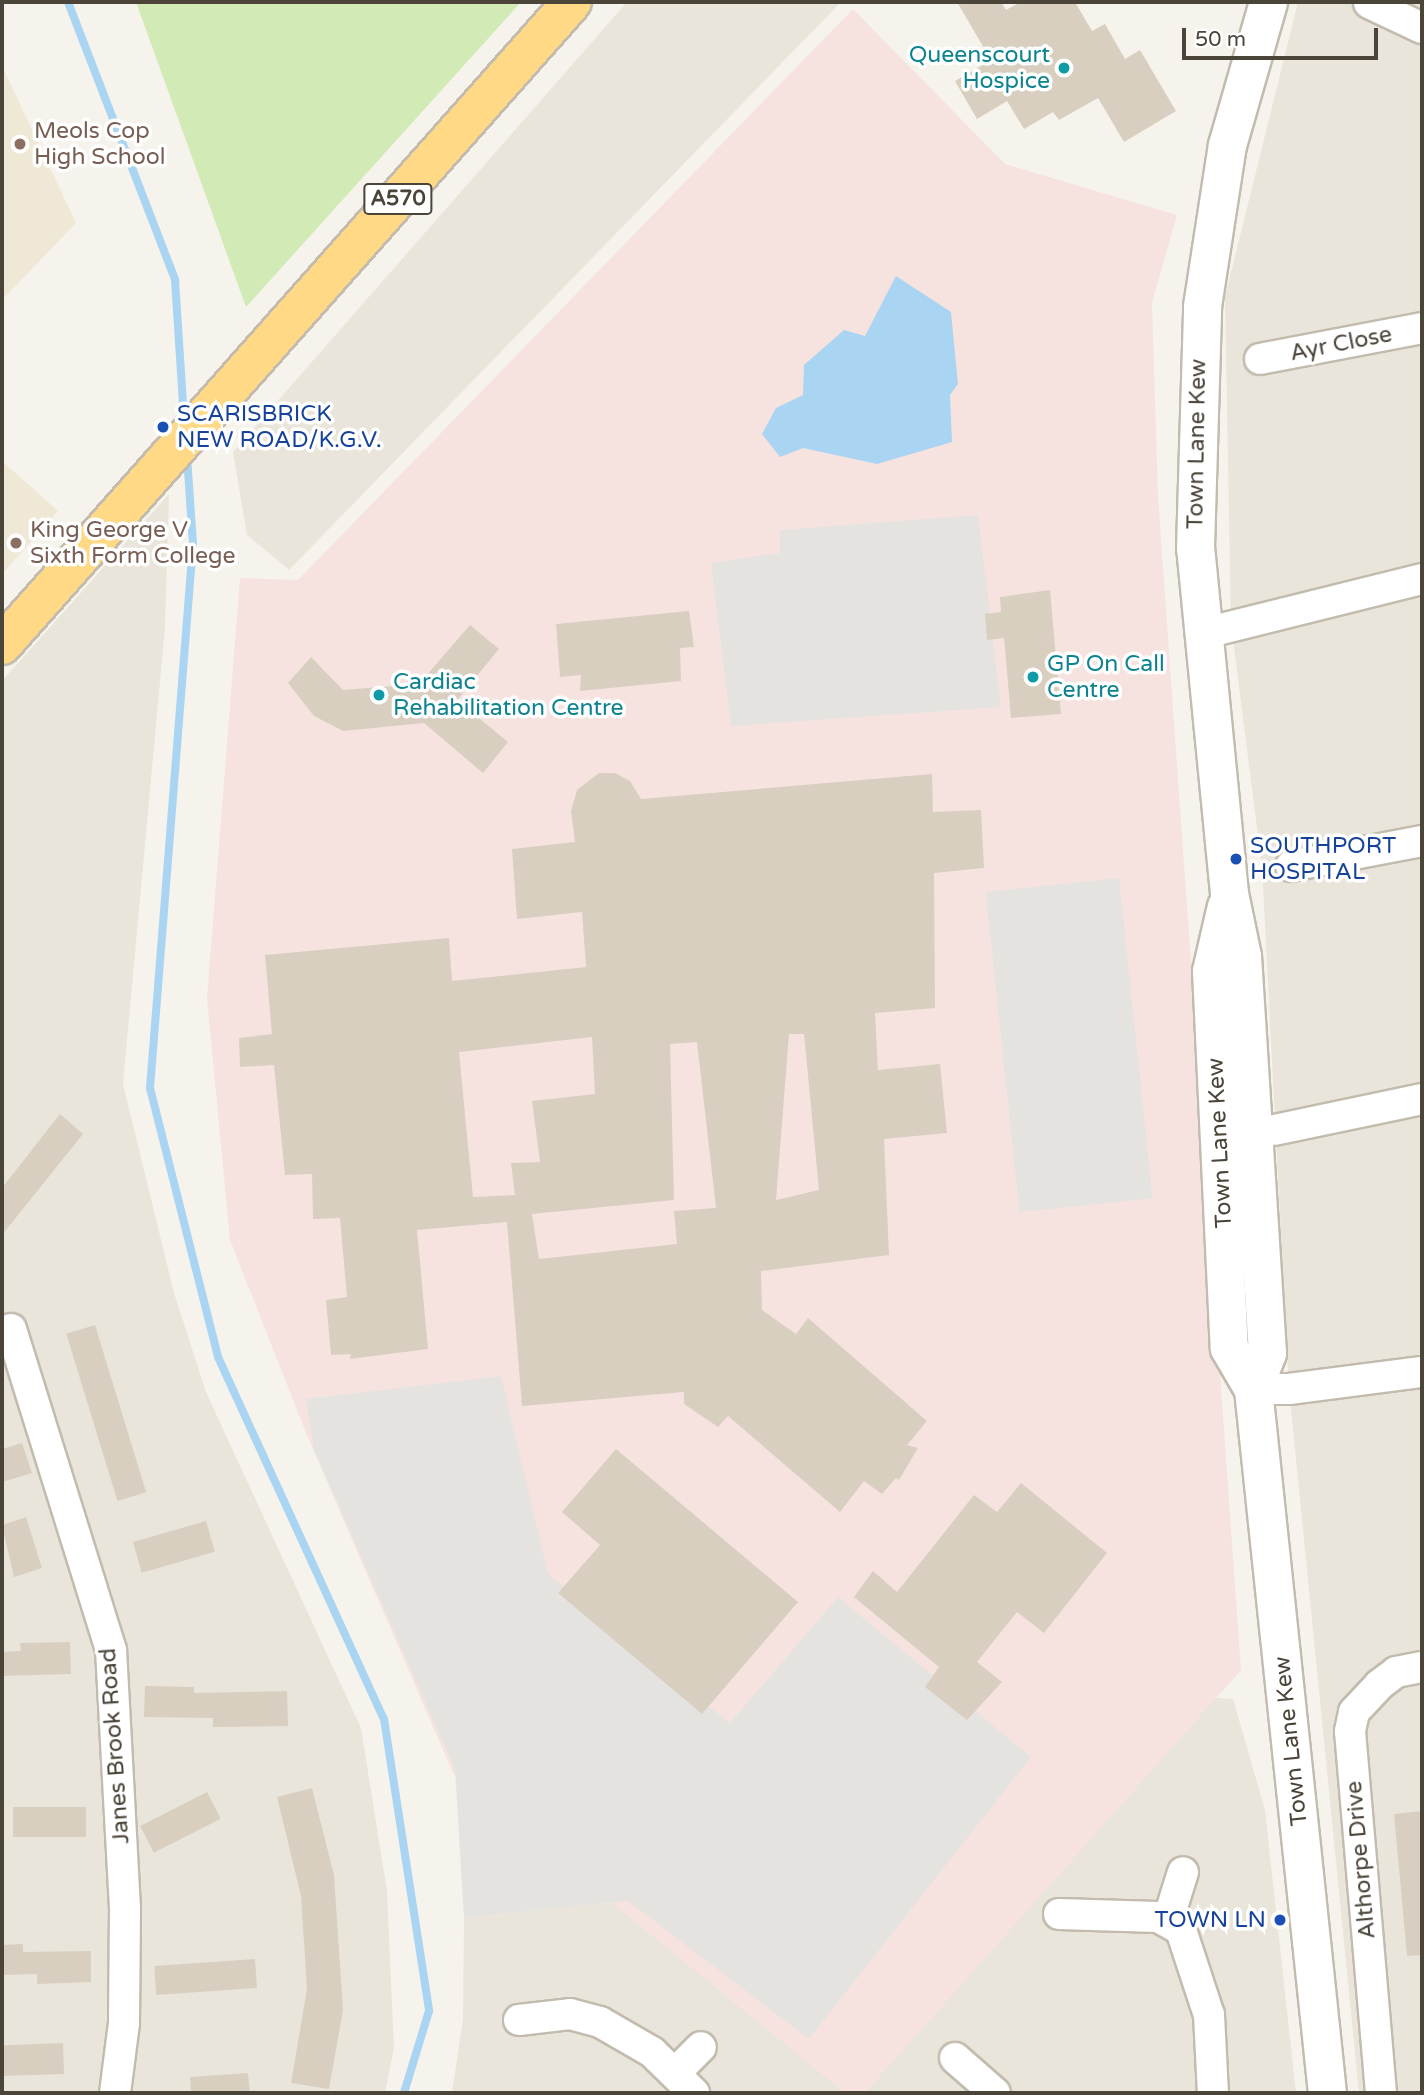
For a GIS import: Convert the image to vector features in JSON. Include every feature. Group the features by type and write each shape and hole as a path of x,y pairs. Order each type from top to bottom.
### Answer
{"highway":[{"name":"A570","path":"2,645 572,2"}],"street":[{"name":"Town Lane Kew","path":"1268,2 1227,145 1202,306 1195,548 1229,893 1242,956 1267,1353 1253,1389 1327,2093"},
{"path":"1369,2 1422,28"},
{"name":"Ayr Close","path":"1261,359 1422,328"},
{"path":"1205,633 1422,579"},
{"path":"1291,866 1422,841"},
{"path":"1274,1130 1422,1099"},
{"name":"Janes Brook Road","path":"11,1329 111,1650 125,1908 124,2023 115,2093"},
{"path":"1253,1389 1289,1389 1422,1372"},
{"name":"Althorpe Drive","path":"1381,2093 1350,1731 1354,1712 1379,1685 1396,1672 1422,1667"},
{"path":"1168,1920 1183,1872"},
{"path":"1059,1914 1168,1920 1181,1930 1209,2015 1213,2093"},
{"path":"519,2020 570,2014 600,2022 652,2052 685,2083 701,2047"},
{"path":"955,2058 995,2093"}],"shaded area":[{"path":"627,2 841,2 289,570 247,535 233,452"},
{"path":"1298,2 1422,2 1422,2093 1359,2093 1289,1389 1262,867 1231,624 1225,297"},
{"path":"853,9 1005,164 1177,215 1152,303 1158,496 1241,1670 865,2093 845,2093 453,1773 306,1433 230,1240 207,998 240,578 298,580"},
{"name":"Meols Cop High School","path":"2,66 76,223 2,300"},
{"name":"King George V Sixth Form College","path":"2,461 58,511 2,574"},
{"path":"169,494 165,627 123,1084 174,1293 206,1392 361,1728 387,1891 394,2048 385,2093 2,2093 2,681"},
{"path":"978,515 1001,707 731,726 711,563 780,553 780,530"},
{"path":"1119,878 1153,1198 1019,1212 986,892"},
{"path":"501,1376 548,1574 730,1723 838,1597 1031,1757 809,2039 628,1901 464,1918 455,1769 314,1450 306,1399"},
{"path":"1131,1692 1233,1699 1265,1810 1296,2093 452,2093 463,2019 464,1918 628,1901"}],"green space":[{"path":"136,2 521,2 246,307"}],"water":[{"path":"896,276 951,312 958,384 950,395 952,442 877,464 803,448 780,457 762,434 776,408 803,395 804,365 844,330 865,336"}],"building":[{"name":"Queenscourt Hospice","path":"957,2 1001,2 1006,10 1021,2 1075,2 1092,31 1105,24 1125,59 1140,50 1176,111 1124,142 1098,98 1059,120 1053,112 1024,129 1007,101 977,119 955,81 991,60"},
{"name":"GP On Call Centre","path":"1050,590 1061,714 1011,718 1004,638 987,640 985,614 1001,612 1000,597"},
{"path":"689,611 694,647 680,648 681,681 580,691 581,675 560,677 556,624"},
{"name":"Cardiac Rehabilitation Centre","path":"470,625 499,649 457,700 508,742 483,773 424,723 343,731 314,716 288,683 311,657 343,690 419,684"},
{"path":"599,773 615,773 630,781 641,799 932,774 933,812 981,810 984,868 934,873 935,1008 875,1013 878,1070 940,1064 947,1133 884,1139 889,1255 761,1271 762,1310 796,1334 808,1318 927,1421 907,1445 918,1448 899,1480 896,1478 882,1494 864,1481 840,1512 728,1416 718,1427 684,1404 684,1392 522,1406 507,1222 417,1230 428,1349 350,1359 351,1354 331,1355 326,1300 347,1297 340,1218 313,1219 312,1174 285,1175 274,1065 240,1067 239,1038 272,1034 265,955 449,938 452,981 586,967 582,912 517,919 512,849 575,842 571,811 577,790","holes":["789,1034 804,1034 819,1190 776,1200","592,1037 595,1094 532,1101 540,1162 511,1163 515,1195 473,1197 459,1052","697,1042 716,1208 674,1211 677,1244 539,1259 532,1214 674,1200 670,1044"]},
{"path":"60,1114 83,1134 2,1235 2,1188"},
{"path":"95,1325 146,1492 117,1501 66,1334"},
{"path":"22,1443 32,1473 2,1482 2,1449"},
{"path":"616,1449 798,1602 702,1714 558,1593 600,1545 562,1512"},
{"path":"1021,1483 1107,1553 1044,1633 1017,1612 977,1662 1002,1682 967,1720 925,1687 939,1667 854,1597 873,1571 897,1592 974,1495 997,1512"},
{"path":"26,1517 42,1568 14,1577 2,1525"},
{"path":"206,1521 215,1552 142,1573 133,1542"},
{"path":"70,1642 71,1674 2,1676 2,1652 21,1651 20,1643"},
{"path":"145,1686 194,1687 194,1693 287,1691 288,1726 213,1727 213,1718 144,1717"},
{"path":"312,1788 334,1875 343,2010 329,2089 291,2083 307,1989 301,1896 277,1797"},
{"path":"207,1792 221,1819 154,1853 140,1826"},
{"path":"13,1807 86,1807 86,1837 13,1837"},
{"path":"1422,1811 1422,1955 1407,1956 1394,1814"},
{"path":"23,1944 23,1952 91,1951 91,1982 37,1984 37,1974 2,1975 2,1945"},
{"path":"255,1959 257,1988 156,1995 154,1966"},
{"path":"63,2043 64,2074 3,2076 2,2045"},
{"path":"248,2073 250,2093 191,2093 190,2077"}],"waterway":[{"path":"68,2 175,280 184,418"},
{"path":"187,456 193,544 150,1088 218,1357 384,1719 429,2011 404,2093"}],"place":[{"name":"Queenscourt Hospice","path":"1064,68"},
{"name":"Meols Cop High School","path":"20,144"},
{"name":"SCARISBRICK NEW ROAD/K.G.V.","path":"163,427"},
{"name":"King George V Sixth Form College","path":"16,543"},
{"name":"GP On Call Centre","path":"1033,677"},
{"name":"Cardiac Rehabilitation Centre","path":"379,695"},
{"name":"SOUTHPORT HOSPITAL","path":"1236,859"},
{"name":"TOWN LN","path":"1280,1920"}]}
